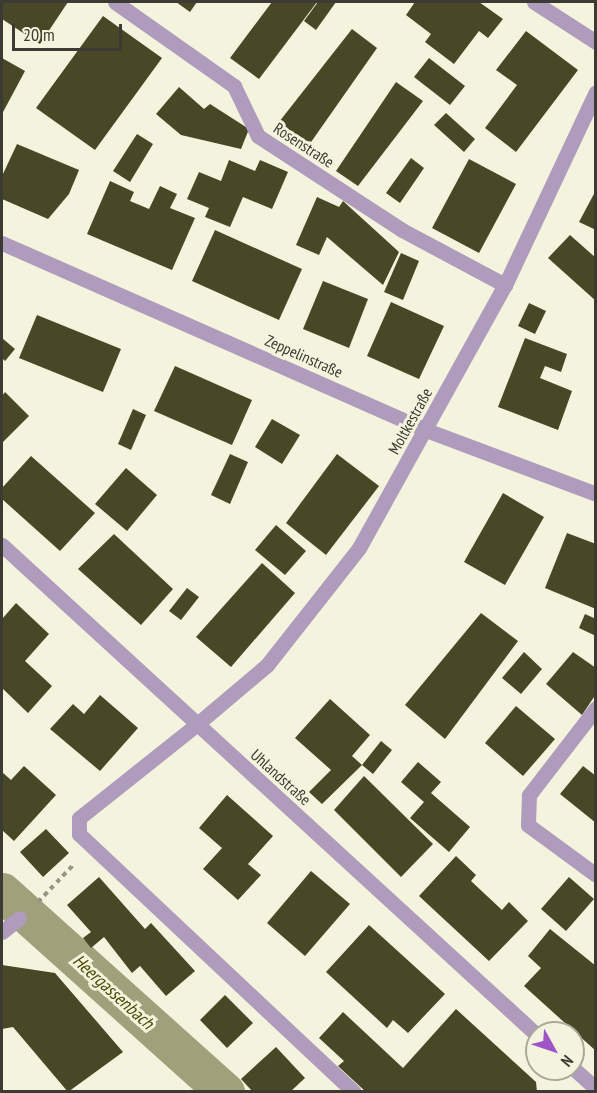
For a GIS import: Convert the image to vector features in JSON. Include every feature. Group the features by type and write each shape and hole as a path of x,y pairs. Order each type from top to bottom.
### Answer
{"street":[{"name":"Rosenstraße","path":"115,2 234,86 258,136 402,230 505,285"},
{"path":"534,2 596,42"},
{"name":"Moltkestraße","path":"91,846 78,834 79,818 267,665 359,548 505,285 596,92"},
{"name":"Zeppelinstraße","path":"2,243 426,430 596,494"},
{"name":"Uhlandstraße","path":"2,545 525,1024"},
{"path":"596,708 529,795 528,825 596,875"},
{"path":"91,846 354,1092"},
{"path":"2,932 19,918"}],"path":[{"path":"35,906 91,846"}],"building":[{"path":"2,2 68,2 40,44 2,19"},
{"path":"176,2 197,2 190,12"},
{"path":"272,2 317,2 259,79 230,58"},
{"path":"318,2 336,2 316,30 304,21"},
{"path":"415,2 479,2 503,19 488,38 479,31 454,64 425,42 431,34 406,15"},
{"path":"103,16 162,58 95,150 36,108"},
{"path":"352,29 377,48 309,145 279,122"},
{"path":"526,31 578,70 516,152 485,128 517,85 496,70"},
{"path":"2,58 25,71 2,114"},
{"path":"429,58 465,86 450,105 414,77"},
{"path":"396,82 423,101 358,186 336,171"},
{"path":"179,87 204,109 210,104 249,129 241,149 181,135 156,114"},
{"path":"446,113 475,139 464,152 434,125"},
{"path":"137,134 153,144 130,182 113,171"},
{"path":"17,144 79,170 69,194 48,219 2,199 2,176"},
{"path":"411,158 424,168 400,203 386,193"},
{"path":"469,159 516,184 479,253 432,228"},
{"path":"229,160 255,171 260,160 288,172 272,209 243,197 230,227 205,217 209,208 187,199 199,172 221,181"},
{"path":"110,181 134,192 130,201 149,209 160,186 177,194 170,208 195,218 172,270 87,234"},
{"path":"596,190 596,230 579,222"},
{"path":"317,197 339,207 343,201 399,252 383,285 327,237 319,255 296,245"},
{"path":"215,230 302,269 279,320 192,281"},
{"path":"570,235 596,258 596,301 548,258"},
{"path":"401,253 419,261 403,300 384,292"},
{"path":"323,281 368,299 349,348 303,329"},
{"path":"391,302 444,326 419,379 367,356"},
{"path":"529,303 546,311 535,334 518,326"},
{"path":"37,315 121,349 103,392 19,358"},
{"path":"2,338 15,349 5,361 2,358"},
{"path":"525,338 567,354 561,372 545,366 540,378 572,391 558,430 498,407"},
{"path":"175,366 252,400 232,445 154,411"},
{"path":"5,392 29,416 2,443 2,396"},
{"path":"133,409 146,415 131,450 118,444"},
{"path":"272,419 300,435 282,464 255,447"},
{"path":"230,454 248,462 230,504 211,495"},
{"path":"337,454 379,486 326,555 286,523"},
{"path":"31,456 95,513 60,551 2,499 2,488"},
{"path":"126,468 157,495 127,531 95,504"},
{"path":"503,493 544,517 505,585 464,562"},
{"path":"276,525 306,551 285,575 255,550"},
{"path":"567,533 596,544 596,609 545,588"},
{"path":"114,534 173,589 141,625 78,569"},
{"path":"262,563 295,593 231,667 196,637"},
{"path":"187,588 199,597 181,620 169,611"},
{"path":"16,603 49,634 25,661 52,686 28,713 2,688 2,619"},
{"path":"481,613 518,641 445,739 405,705"},
{"path":"585,614 596,619 596,636 579,628"},
{"path":"524,652 542,669 521,694 502,678"},
{"path":"573,652 596,668 596,694 582,715 546,684"},
{"path":"100,695 138,728 100,771 50,729 73,704 84,714"},
{"path":"330,699 370,735 352,756 362,765 322,804 309,792 331,770 295,738"},
{"path":"516,706 555,739 523,776 485,743"},
{"path":"381,741 392,750 373,774 362,765"},
{"path":"418,762 441,782 431,793 470,827 449,852 410,818 424,802 401,782"},
{"path":"24,766 56,795 14,841 2,830 2,772 11,780"},
{"path":"583,766 596,776 596,823 560,794"},
{"path":"364,776 433,844 401,877 334,810"},
{"path":"227,795 273,836 248,864 261,875 238,900 203,869 222,848 199,828"},
{"path":"46,829 69,853 43,877 20,852"},
{"path":"456,856 476,875 471,881 502,910 509,902 528,921 489,961 419,896"},
{"path":"311,871 350,904 305,956 267,923"},
{"path":"99,877 145,929 151,923 195,971 166,996 140,966 132,973 104,937 91,948 83,938 91,932 67,905"},
{"path":"569,877 594,899 566,931 541,909"},
{"path":"369,925 445,994 408,1033 393,1020 387,1028 326,972"},
{"path":"550,929 596,966 596,1051 585,1041 585,1021 563,1021 524,986 541,968 528,956"},
{"path":"2,965 55,973 123,1052 68,1092 13,1027 2,1029"},
{"path":"225,995 253,1023 227,1048 200,1020"},
{"path":"456,1009 525,1072 525,1081 536,1082 537,1092 366,1092 338,1066 344,1061 319,1038 343,1012 403,1068"},
{"path":"276,1047 305,1078 290,1092 253,1092 241,1079"}],"waterway":[{"name":"Heergassenbach","path":"2,892 225,1092"}]}
